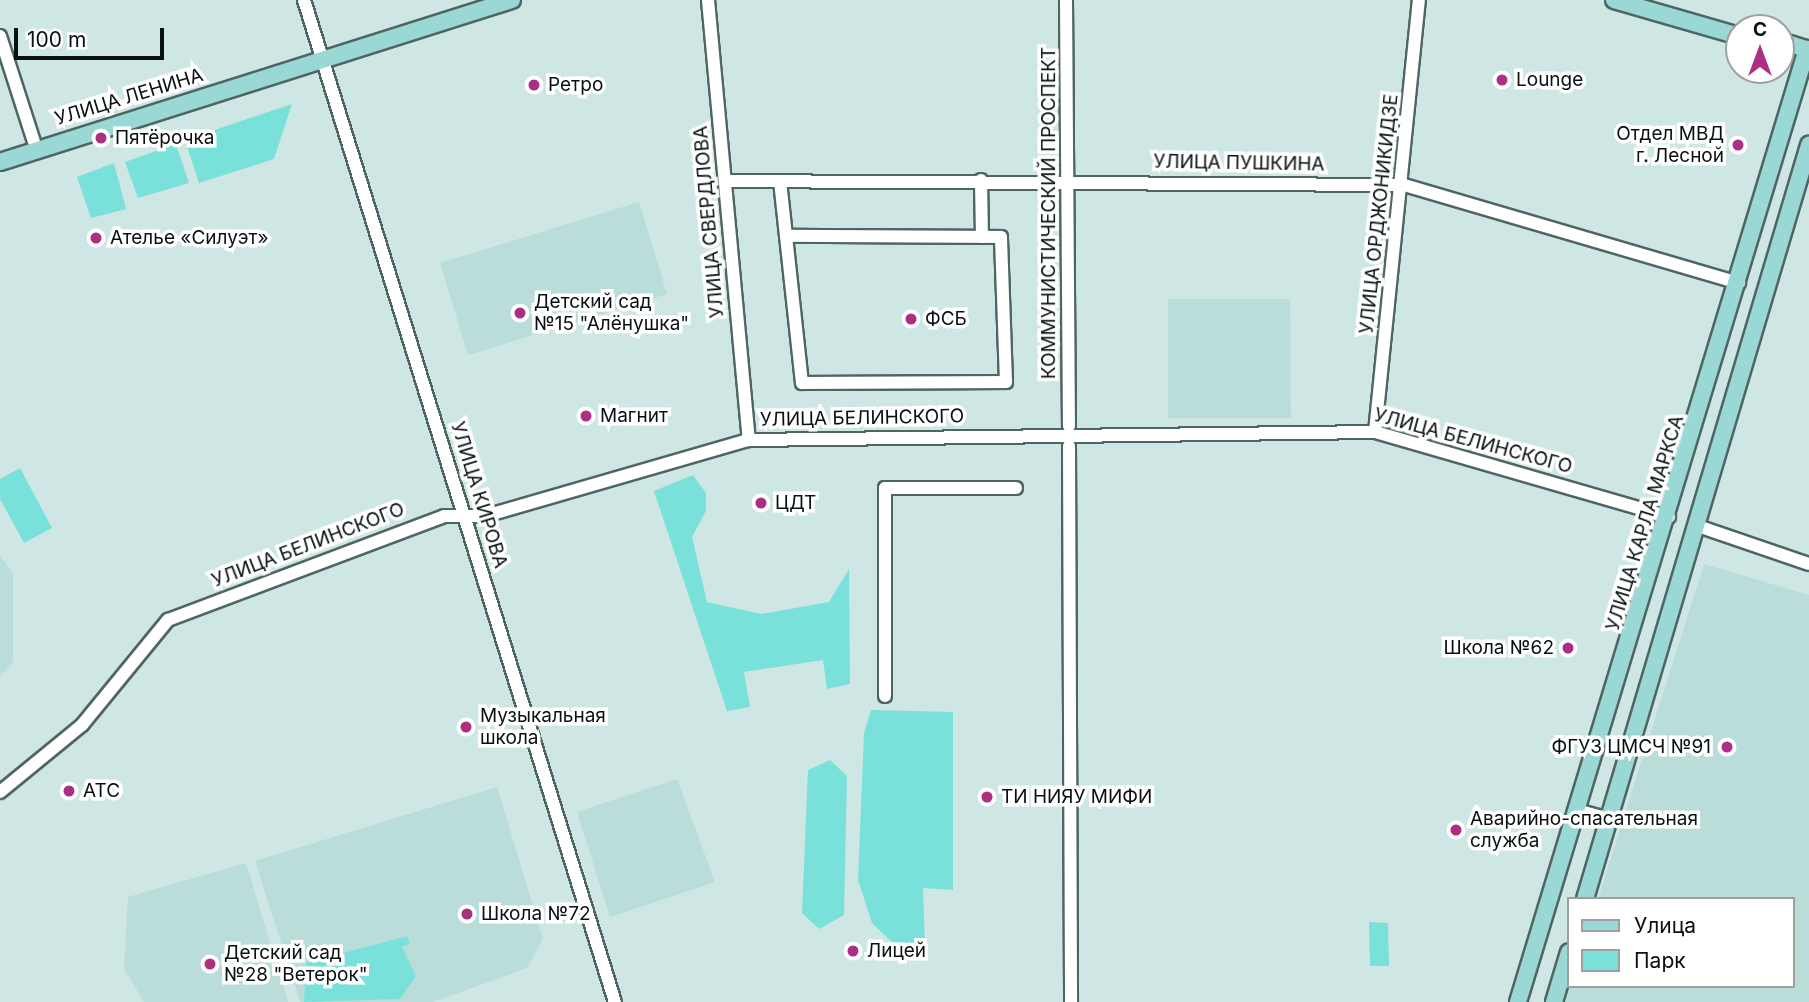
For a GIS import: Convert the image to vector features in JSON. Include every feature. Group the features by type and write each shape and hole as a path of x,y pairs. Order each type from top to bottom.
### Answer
{"main road":[{"path":"323,56 492,0"},
{"name":"УЛИЦА ЛЕНИНА","path":"0,162 35,145 512,0"},
{"path":"1614,0 1725,32"},
{"path":"1643,0 1725,25"},
{"name":"УЛИЦА КАРЛА МАРКСА","path":"1518,1002 1580,811 1808,52"},
{"path":"0,155 35,145"},
{"path":"1586,897 1809,145"},
{"name":"УЛИЦА БЕЛИНСКОГО","path":"1669,517 1698,526"},
{"path":"1554,1002 1568,955"}],"street":[{"name":"УЛИЦА КИРОВА","path":"304,0 466,514 615,1002"},
{"name":"УЛИЦА СВЕРДЛОВА","path":"708,0 748,440"},
{"name":"КОММУНИСТИЧЕСКИЙ ПРОСПЕКТ","path":"1066,0 1070,180 1069,426"},
{"name":"УЛИЦА ОРДЖОНИКИДЗЕ","path":"1375,432 1404,184 1419,0"},
{"path":"0,36 35,145"},
{"path":"780,180 786,236 802,383 1006,382 1001,237 786,236"},
{"path":"981,180 982,237"},
{"name":"УЛИЦА ПУШКИНА","path":"725,181 1070,180 1404,184 1739,283"},
{"name":"УЛИЦА БЕЛИНСКОГО","path":"0,792 82,725 168,620 444,516 485,516 748,440 1375,432 1669,517"},
{"path":"1069,446 1071,1002"},
{"path":"885,696 885,488 1016,488"},
{"name":"УЛИЦА БЕЛИНСКОГО","path":"1698,526 1809,564"},
{"path":"1580,811 1609,819"}],"shaded area":[{"path":"639,202 667,294 468,355 440,263"},
{"path":"1168,299 1290,299 1291,418 1168,418"},
{"path":"0,555 13,574 13,663 0,676"},
{"name":"ФГУЗ ЦМСЧ №91","path":"1704,564 1809,595 1809,1002 1566,1002 1570,988 1795,988 1795,897 1599,897"},
{"path":"677,779 715,882 610,917 577,812"},
{"path":"497,787 543,939 527,968 433,1002 300,1002 255,861"},
{"path":"246,863 288,1002 144,1002 124,969 128,897"}],"green space":[{"path":"292,104 274,159 199,183 185,140"},
{"path":"176,144 189,183 138,198 125,162"},
{"path":"114,163 126,209 91,218 77,177"},
{"path":"20,468 52,528 24,543 0,499 0,479"},
{"path":"693,475 706,493 706,511 692,537 707,602 762,614 829,602 849,569 850,684 827,689 823,660 744,672 750,707 727,711 654,491"},
{"path":"871,710 953,712 953,890 923,888 925,949 897,947 872,923 858,880 864,733"},
{"path":"830,760 847,776 844,915 819,929 802,913 808,770"},
{"path":"1369,922 1388,923 1389,966 1370,966"},
{"path":"407,936 410,944 402,947 416,976 400,999 304,1002 306,963"}],"place":[{"name":"Lounge","path":"1502,80"},
{"name":"Ретро","path":"534,85"},
{"name":"Пятёрочка","path":"101,138"},
{"name":"Отдел МВД г. Лесной","path":"1738,145"},
{"name":"Ателье «Силуэт»","path":"96,238"},
{"name":"Детский сад №15 \"Алёнушка\"","path":"520,313"},
{"name":"ФСБ","path":"911,319"},
{"name":"Магнит","path":"586,416"},
{"name":"ЦДТ","path":"761,503"},
{"name":"Школа №62","path":"1568,648"},
{"name":"Музыкальная школа","path":"466,727"},
{"name":"ФГУЗ ЦМСЧ №91","path":"1727,747"},
{"name":"АТС","path":"69,791"},
{"name":"ТИ НИЯУ МИФИ","path":"987,797"},
{"name":"Аварийно-спасательная служба","path":"1456,830"},
{"name":"Школа №72","path":"467,914"},
{"name":"Лицей","path":"853,951"},
{"name":"Детский сад №28 \"Ветерок\"","path":"210,964"}]}
